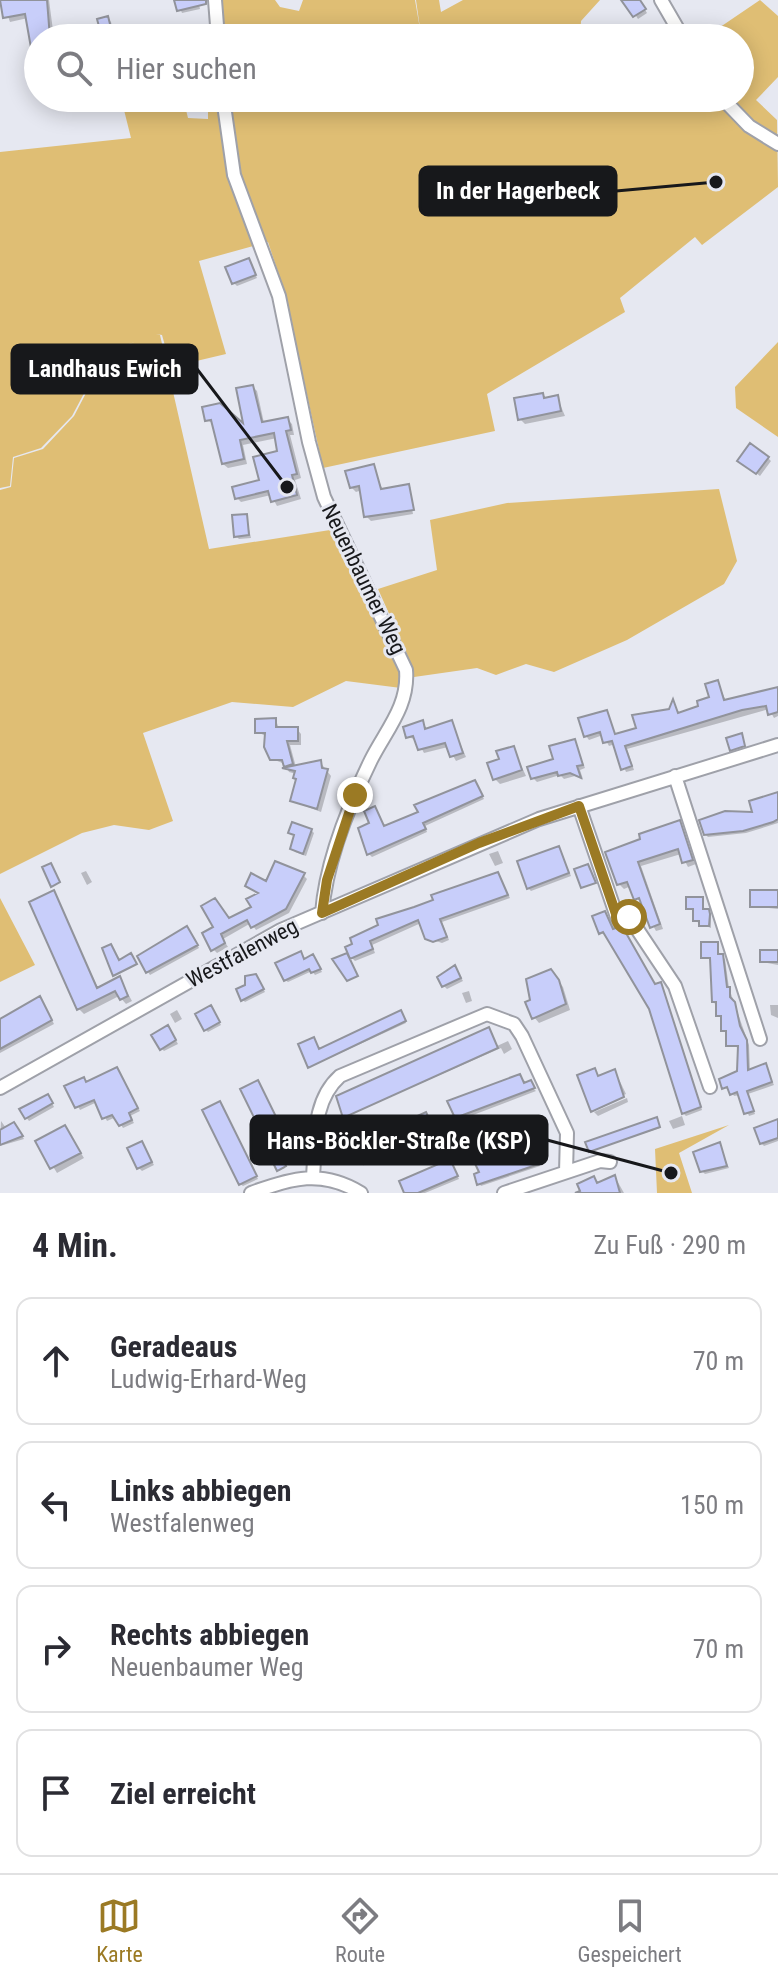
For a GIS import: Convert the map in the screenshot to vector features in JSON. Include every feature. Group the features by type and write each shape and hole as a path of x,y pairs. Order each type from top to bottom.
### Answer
{"street":[{"path":"215,0 217,24"},
{"path":"661,0 675,24"},
{"name":"Neuenbaumer Weg","path":"225,112 234,175 279,296 309,442 324,497 406,670 407,687 401,709 372,758 340,835 327,880 322,913"},
{"path":"736,112 749,126 778,144"},
{"name":"Westfalenweg","path":"0,1088 253,944 491,838 579,806 778,745"},
{"path":"675,776 760,1039"},
{"path":"579,806 617,917 629,917 675,986 710,1087"},
{"path":"313,1176 319,1110 328,1086 340,1076 487,1014 514,1024 522,1036 567,1133 566,1172"},
{"path":"504,1193 600,1161 610,1162"},
{"path":"251,1193 283,1181 313,1176 344,1184 361,1193"}],"shaded area":[{"path":"223,0 275,0 280,7 299,11 303,0 415,0 419,24 221,24"},
{"path":"416,0 439,0 441,12 463,0 600,0 581,24 419,24"},
{"path":"760,0 778,16 778,77 756,100 777,120 778,187 702,245 695,237 620,298 625,312 487,394 495,431 323,468 284,290 268,242 199,261 226,354 171,367 162,335 156,334 160,335 209,549 330,530 397,653 401,688 346,681 293,707 232,702 143,733 173,821 149,830 114,825 82,833 0,874 0,490 11,487 14,458 43,449 74,416 107,353 135,342 106,352 72,416 41,448 13,457 10,486 0,488 0,152 131,138 124,112 186,112 188,118 208,119 208,112 754,112 754,24 725,24"},
{"path":"778,342 778,437 736,408 735,387"},
{"path":"719,489 737,561 724,584 627,640 554,672 526,664 496,675 477,668 414,677 378,589 437,570 430,520 507,503"},
{"path":"0,898 35,965 0,982"},
{"path":"729,1125 679,1153 692,1193 657,1193 655,1149"}],"building":[{"path":"0,0 47,0 49,24 27,24 25,14 3,18"},
{"path":"174,0 206,0 206,4 177,11"},
{"path":"621,0 640,0 646,9 633,17"},
{"path":"108,16 110,24 98,24 97,19"},
{"path":"249,258 256,275 232,284 225,267"},
{"path":"253,385 262,422 288,417 291,430 286,431 297,474 292,475 297,495 271,502 268,491 235,499 232,487 259,480 253,457 277,451 274,433 240,440 244,459 222,464 211,420 205,421 202,407 220,403 243,423 236,388"},
{"path":"543,393 544,398 558,395 561,411 518,420 514,398"},
{"path":"750,443 769,457 756,474 737,461"},
{"path":"374,464 381,489 409,484 414,510 364,517 359,486 350,488 345,471"},
{"path":"247,514 249,535 234,537 232,515"},
{"path":"718,680 724,700 778,687 778,712 768,715 766,706 742,710 625,746 632,766 621,770 612,741 603,743 600,732 584,737 578,718 607,710 615,734 636,728 632,715 669,709 673,699 678,713 698,706 697,701 709,697 705,684"},
{"path":"276,718 276,727 298,727 298,741 287,741 293,764 284,767 282,760 270,760 264,747 265,733 255,733 255,719"},
{"path":"423,720 425,729 452,720 463,753 450,757 445,743 418,750 413,736 406,738 403,727"},
{"path":"742,733 745,746 730,751 726,738"},
{"path":"575,739 583,765 577,766 581,778 570,773 558,776 557,772 531,779 527,767 553,759 549,746"},
{"path":"514,746 522,770 493,780 487,763 499,759 496,751"},
{"path":"321,760 322,768 328,769 317,809 290,801 295,771 282,768"},
{"path":"475,780 483,796 423,823 426,829 367,855 358,828 369,823 364,811 375,806 384,826 418,812 414,805"},
{"path":"778,792 778,819 773,822 743,831 704,835 699,820 725,811 752,812 749,801"},
{"path":"680,820 693,860 682,863 678,849 638,862 660,924 650,928 639,898 634,900 627,882 617,885 605,852 640,839 639,834"},
{"path":"292,822 312,829 303,854 290,849 294,835 288,833"},
{"path":"559,846 569,873 527,889 517,861"},
{"path":"275,861 305,873 286,909 251,928 247,920 221,934 225,943 211,951 202,933 213,927 201,906 215,898 229,918 251,907 246,899 258,893 245,886 251,873 266,881"},
{"path":"51,863 60,882 51,887 42,867"},
{"path":"588,864 596,883 581,888 574,869"},
{"path":"498,872 508,895 440,919 447,937 433,942 425,939 418,920 370,941 373,949 350,959 345,947 352,944 350,938 378,925 376,919 433,900 431,895"},
{"path":"54,890 97,988 120,976 128,996 120,1000 115,991 77,1010 29,902"},
{"path":"750,890 778,890 778,907 750,907"},
{"path":"686,897 703,897 703,909 709,909 709,926 699,926 699,921 693,921 693,909 686,909"},
{"path":"605,911 613,929 622,926 655,984 661,982 701,1107 682,1114 649,1009 603,932 599,934 592,916"},
{"path":"187,926 198,945 146,973 137,956"},
{"path":"701,942 718,942 718,954 723,954 727,987 730,987 730,997 735,1002 740,1026 747,1040 748,1070 766,1063 772,1082 747,1091 754,1111 744,1114 737,1092 730,1095 727,1087 722,1089 719,1079 737,1071 738,1046 726,1046 726,1031 721,1031 721,1016 716,1016 716,1002 712,1002 710,958 701,958"},
{"path":"111,944 119,960 131,953 137,964 113,976 102,948"},
{"path":"760,950 778,950 778,962 760,962"},
{"path":"301,951 304,959 313,954 321,969 311,973 309,969 284,981 275,963"},
{"path":"347,953 358,976 347,981 332,959"},
{"path":"455,965 461,978 442,987 437,977"},
{"path":"551,969 559,980 566,1004 532,1019 525,1002 530,1000 526,979"},
{"path":"256,974 264,989 241,1001 236,989 245,985 245,976"},
{"path":"40,996 52,1020 0,1049 0,1019"},
{"path":"211,1005 220,1022 204,1031 195,1014"},
{"path":"401,1010 406,1021 308,1068 298,1044 314,1037 319,1049"},
{"path":"168,1025 176,1040 160,1050 151,1035"},
{"path":"489,1027 498,1048 343,1118 336,1096"},
{"path":"117,1067 138,1108 129,1113 132,1120 119,1126 112,1115 102,1119 94,1100 75,1108 64,1086 84,1077 86,1082"},
{"path":"595,1068 598,1076 615,1069 624,1097 591,1112 577,1075"},
{"path":"520,1074 524,1083 531,1080 535,1088 455,1118 447,1101"},
{"path":"258,1080 285,1135 267,1144 240,1089"},
{"path":"48,1094 53,1103 25,1119 19,1109"},
{"path":"220,1101 257,1176 239,1185 202,1110"},
{"path":"426,1112 435,1132 364,1164 355,1144"},
{"path":"657,1117 660,1127 589,1152 585,1142"},
{"path":"778,1119 778,1138 760,1144 754,1128"},
{"path":"14,1122 23,1136 0,1145 0,1130"},
{"path":"540,1122 548,1140 533,1146 539,1164 477,1185 474,1174 479,1172 468,1149"},
{"path":"65,1125 81,1153 50,1169 35,1141"},
{"path":"142,1141 152,1162 137,1169 127,1148"},
{"path":"274,1142 286,1166 277,1171 265,1146"},
{"path":"720,1142 727,1166 700,1172 693,1152"},
{"path":"450,1159 458,1176 418,1193 404,1193 399,1181"},
{"path":"615,1175 620,1193 575,1193 580,1191 577,1184 594,1176 597,1183"}],"place":[{"name":"In der Hagerbeck","path":"716,182"},
{"name":"Landhaus Ewich","path":"287,487"},
{"name":"Hans-Böckler-Straße (KSP)","path":"671,1173"}],"route":[{"path":"355,795 327,880 322,913 479,843 579,806 617,917 629,917"}]}
